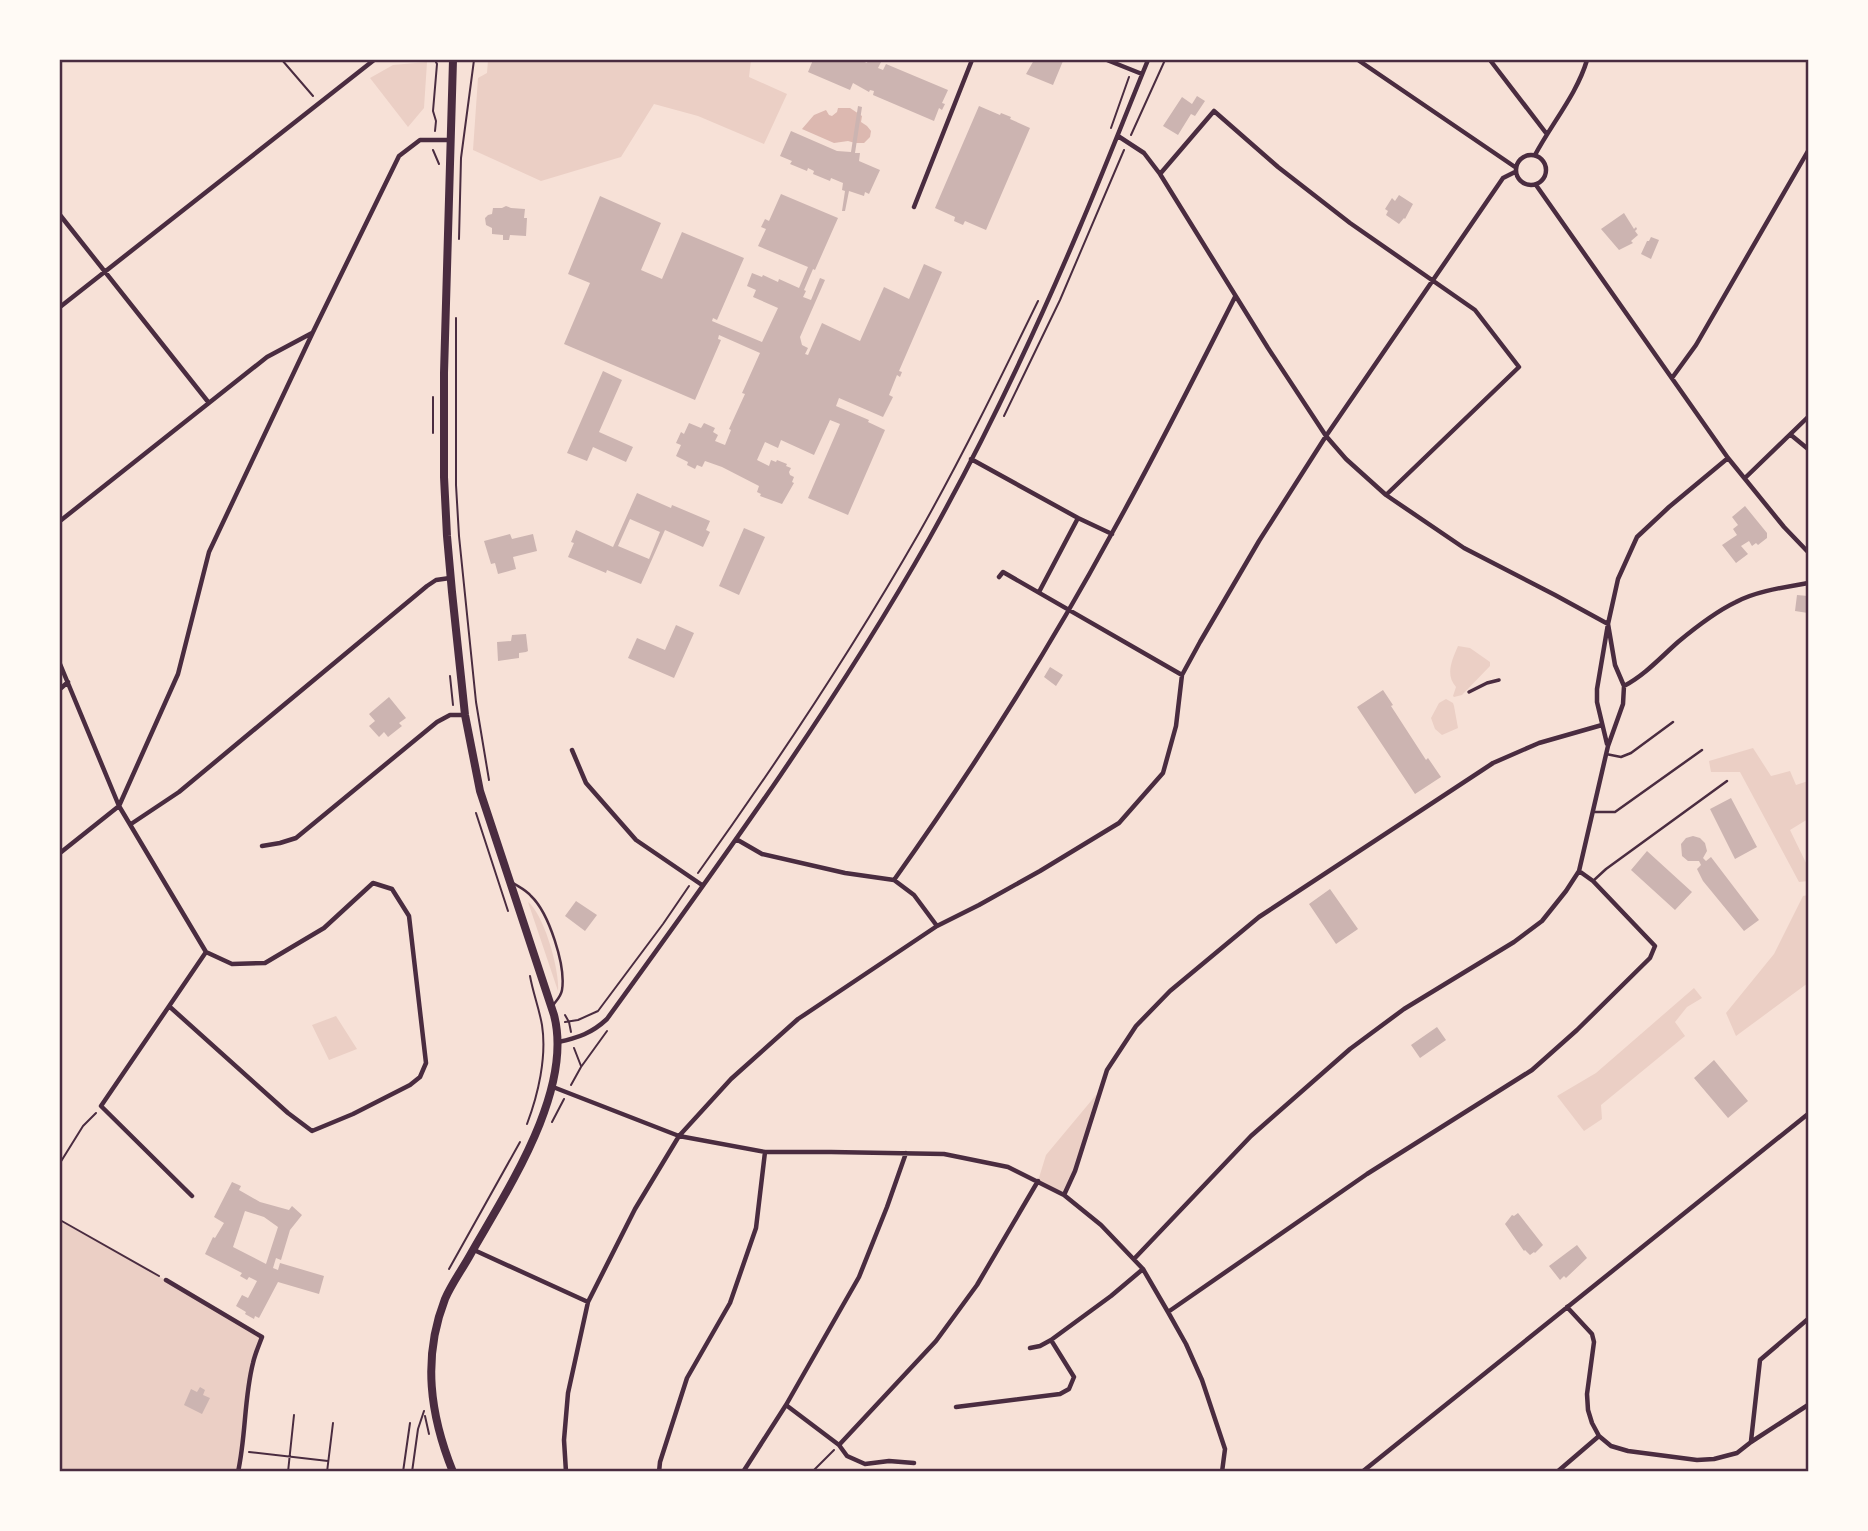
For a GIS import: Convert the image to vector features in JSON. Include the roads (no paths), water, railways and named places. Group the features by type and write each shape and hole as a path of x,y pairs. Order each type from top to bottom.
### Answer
{"main road":[{"path":"453,60 444,373 444,477 447,536 465,715 480,791 556,1023 557,1042 552,1087 540,1124 512,1181 445,1298 436,1331 431,1361 435,1419 453,1472"}],"street":[{"path":"60,307 373,60"},
{"path":"914,207 972,60"},
{"path":"1107,60 1142,74"},
{"path":"557,1042 583,1036 607,1019 736,839 857,659 929,539 1024,353 1149,60"},
{"path":"566,1472 564,1440 568,1393 588,1302 635,1209 679,1136 731,1079 798,1019 937,926 1040,871 1118,823 1163,773 1176,726 1182,675 1259,541 1326,436 1503,178 1515,170 1520,158 1530,154 1544,162 1544,178 1536,185 1525,184 1515,170 1358,60"},
{"path":"1490,60 1546,133"},
{"path":"1535,155 1574,89 1587,60"},
{"path":"1160,174 1214,111 1308,191 1475,310 1519,367 1386,495"},
{"path":"1118,135 1144,153 1160,174 1235,297 1326,436 1346,459 1386,495 1464,548 1608,624"},
{"path":"60,853 119,806 178,674 209,552 399,156 420,140 451,140"},
{"path":"1672,379 1702,333 1808,151"},
{"path":"1536,185 1728,458 1808,552"},
{"path":"60,215 209,403"},
{"path":"894,880 1005,715 1069,610 1112,534 1235,297"},
{"path":"60,521 267,357 313,332"},
{"path":"1745,478 1808,417"},
{"path":"1791,435 1808,449"},
{"path":"1608,746 1597,702 1597,690 1618,579 1637,537 1669,506 1728,458"},
{"path":"971,459 1112,534"},
{"path":"1039,592 1079,518"},
{"path":"999,577 1003,572 1182,675"},
{"path":"131,824 178,792 427,586 436,580 451,578"},
{"path":"1624,686 1639,678 1701,623 1737,601 1808,583"},
{"path":"1134,1259 1251,1136 1350,1049 1404,1009 1523,935 1542,920 1566,891 1579,871 1608,746 1623,704 1624,686 1615,665 1608,624"},
{"path":"60,664 119,806 206,952 232,964 265,964 324,928 373,883 392,889 409,916 426,1063 420,1077 410,1085 312,1131 288,1113 170,1007"},
{"path":"1469,692 1499,680"},
{"path":"60,689 68,682"},
{"path":"262,846 280,844 296,838 437,722 450,715 465,715"},
{"path":"1064,1195 1075,1171 1107,1070 1136,1026 1170,991 1259,917 1493,763 1539,743 1602,725"},
{"path":"572,750 586,783 635,840 702,886"},
{"path":"736,839 762,854 845,873 894,880 914,895 937,926"},
{"path":"1168,1312 1367,1174 1532,1070 1650,958 1655,946 1579,871"},
{"path":"192,1196 101,1106 206,952"},
{"path":"552,1087 679,1136 765,1152 944,1154 1008,1167 1064,1195 1101,1225 1143,1269 1168,1312 1202,1380 1225,1449 1222,1472"},
{"path":"1362,1472 1808,1114"},
{"path":"659,1472 687,1378 730,1303 756,1228 765,1152"},
{"path":"743,1472 786,1405 859,1277 906,1153"},
{"path":"839,1445 936,1341 977,1285 1038,1181"},
{"path":"473,1250 588,1302"},
{"path":"1030,1348 1051,1340 1143,1269"},
{"path":"166,1280 262,1337 253,1362 239,1472"},
{"path":"1567,1307 1592,1334 1588,1410 1599,1436 1611,1446 1628,1451 1698,1460 1714,1459 1737,1453 1808,1405"},
{"path":"1751,1442 1760,1360 1808,1319"},
{"path":"956,1407 1051,1396 1069,1389 1074,1377 1051,1340"},
{"path":"786,1405 839,1445 847,1456 865,1464 889,1461 914,1463"},
{"path":"1557,1472 1599,1436"}],"lane":[{"path":"1606,754 1621,757 1631,753 1673,722"},
{"path":"1591,812 1615,812 1702,750"},
{"path":"1592,881 1727,781"},
{"path":"510,882 533,897 544,915 557,951 562,989 551,1008"}]}
